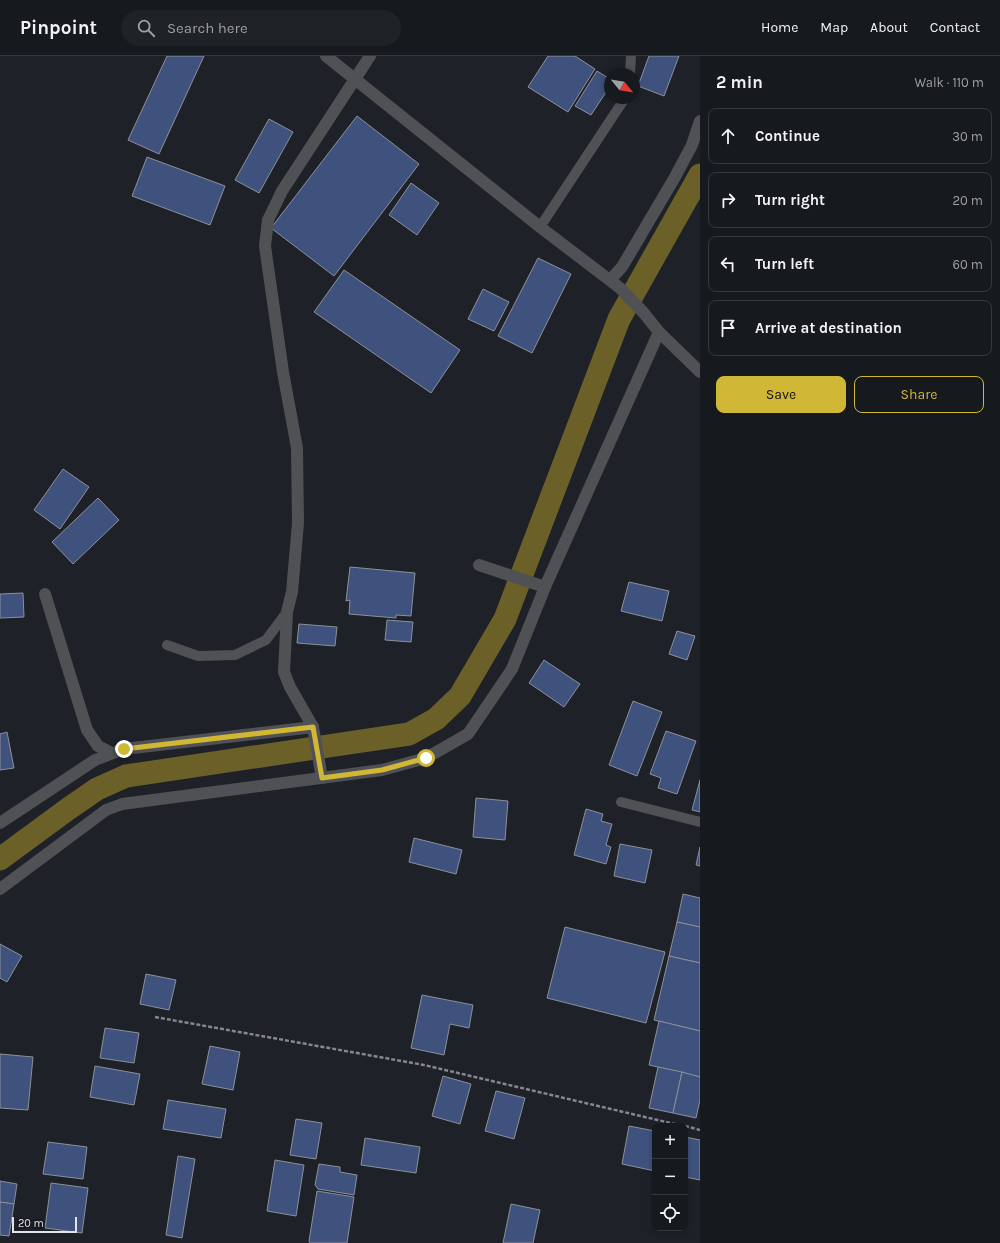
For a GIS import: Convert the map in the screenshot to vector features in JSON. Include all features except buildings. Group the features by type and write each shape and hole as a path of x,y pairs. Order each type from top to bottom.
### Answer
{"street":[{"path":"326,56 540,227 620,288 659,332 700,372"},
{"path":"322,778 313,727 290,687 284,672 287,612 292,592 298,523 297,448 283,372 265,246 268,220 282,191 370,56"},
{"path":"610,280 622,267 675,177 692,145 700,121"},
{"path":"0,889 106,810 122,804 382,770 426,758 468,734 512,669 545,587 659,332"},
{"path":"479,565 545,587"},
{"path":"45,594 87,730 98,746 112,753"},
{"path":"0,823 95,760 124,749 313,727"}],"lane":[{"path":"630,68 631,56"},
{"path":"540,227 621,104"},
{"path":"168,645 198,656 235,655 266,640 287,612"},
{"path":"621,802 700,822"}],"path":[{"path":"155,1016 424,1065 671,1123"},
{"path":"688,1127 700,1130"}],"waterway":[{"path":"0,859 97,789 126,776 409,734 436,719 460,696 505,619 619,319 700,175"}],"route":[{"path":"124,749 313,727 322,778 382,770 426,758"}]}
